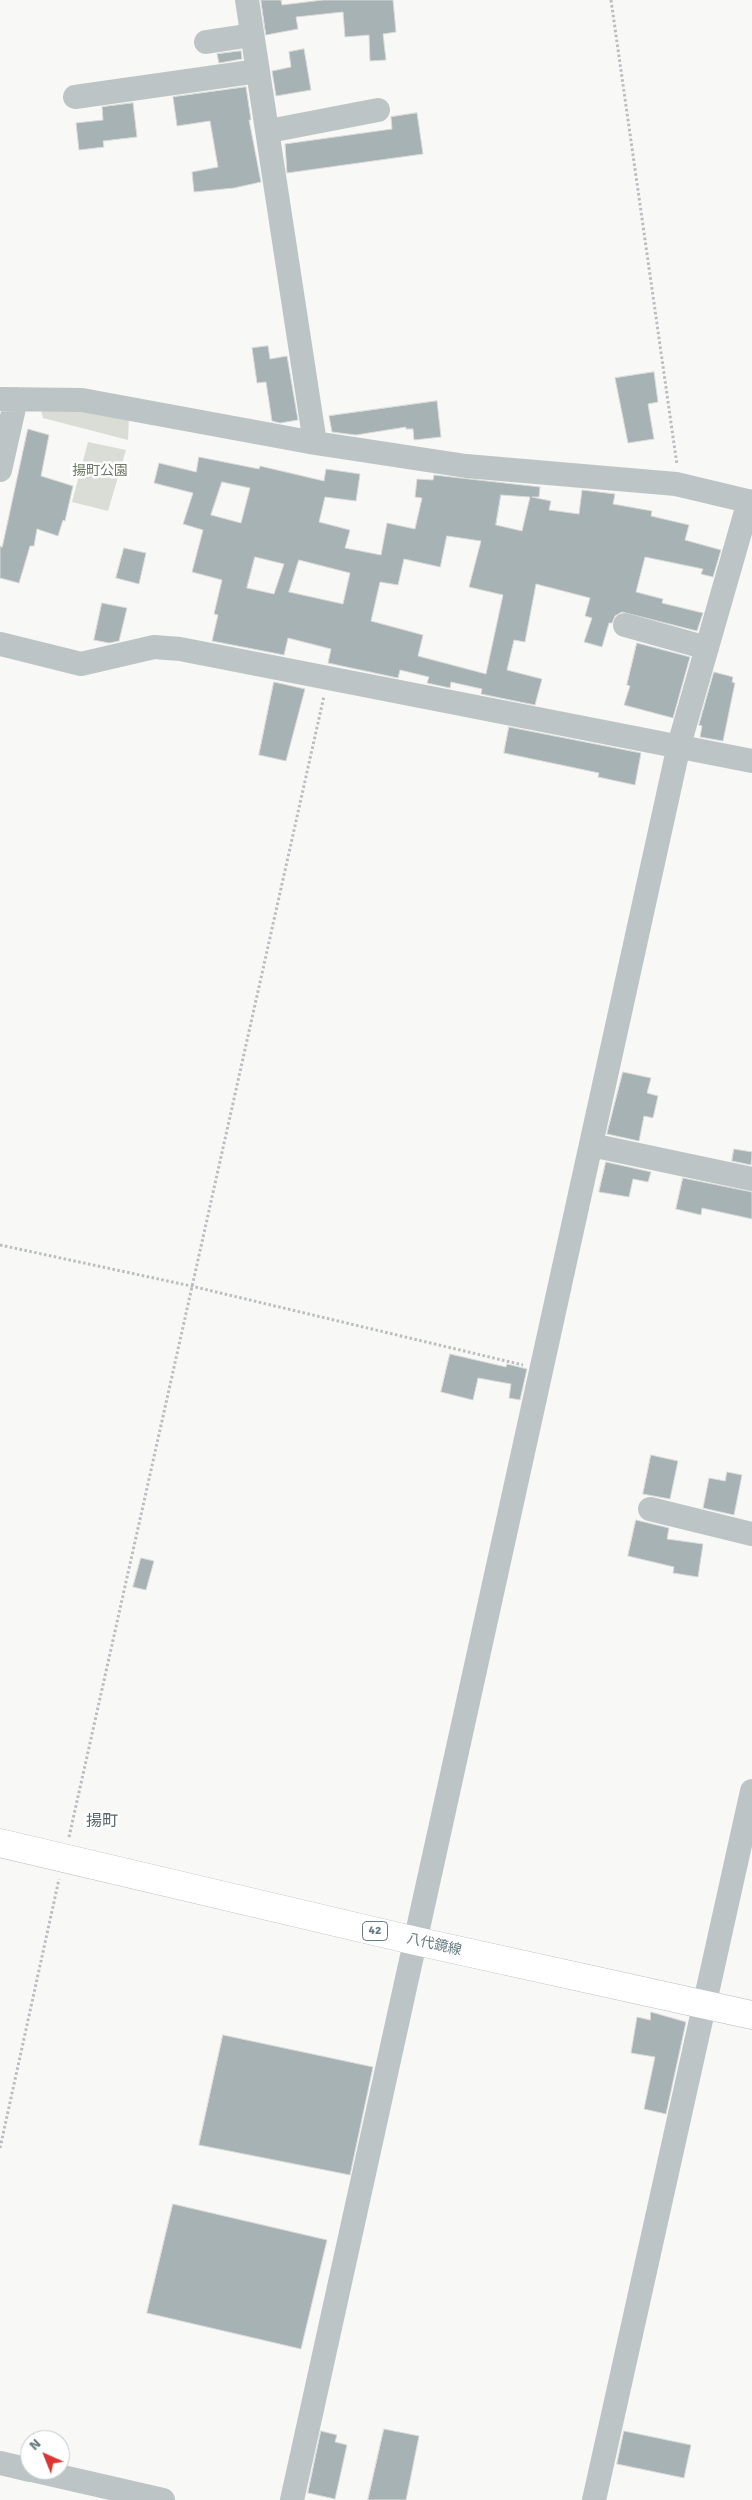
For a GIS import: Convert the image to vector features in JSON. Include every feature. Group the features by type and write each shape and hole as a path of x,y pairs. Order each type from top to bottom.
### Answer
{"main road":[{"name":"八代鏡線","path":"0,1843 416,1941 752,2015"}],"street":[{"path":"248,0 315,443"},
{"path":"206,42 252,36"},
{"path":"75,96 258,71"},
{"path":"269,131 378,110"},
{"path":"0,470 8,399 82,400 315,443 466,466 676,484 751,502 679,745 292,2500"},
{"path":"625,626 707,648"},
{"path":"0,644 81,664 154,648 180,648 679,745 752,761"},
{"path":"591,1145 752,1180"},
{"path":"650,1509 752,1534"},
{"path":"594,2500 752,1791"},
{"path":"0,2463 20,2468"},
{"path":"70,2479 163,2500"}],"path":[{"path":"611,0 677,466"},
{"path":"0,2148 328,678"},
{"path":"0,1245 191,1286 540,1369"}],"green space":[{"path":"46,407 129,416 128,440 43,418 41,410"},
{"name":"揚町公園","path":"88,442 126,450 108,511 72,502"}],"building":[{"path":"261,0 281,0 282,5 323,0 393,0 396,32 383,34 386,60 370,61 369,35 345,37 343,12 296,17 298,29 266,35"},
{"path":"304,49 311,90 276,96 272,71 291,67 289,52"},
{"path":"241,51 242,59 219,63 217,54"},
{"path":"246,87 251,120 249,120 261,182 234,188 194,192 192,172 218,167 210,121 177,126 173,97"},
{"path":"133,103 137,137 103,141 104,147 79,150 76,123 103,120 102,107"},
{"path":"417,113 423,154 287,173 285,144 392,129 391,117"},
{"path":"268,346 270,359 287,356 298,420 280,423 272,421 266,382 257,383 252,348"},
{"path":"654,372 658,402 648,404 654,439 628,443 615,378"},
{"path":"437,401 441,437 414,440 413,429 406,429 406,427 356,435 332,432 329,416"},
{"path":"28,429 49,435 41,476 73,486 65,521 63,520 58,536 37,529 34,546 30,546 19,583 0,578 0,546 2,547"},
{"path":"199,457 259,469 260,466 324,481 326,469 360,474 356,501 325,497 319,522 350,530 345,548 381,555 387,523 415,529 422,498 415,497 417,479 433,480 434,475 540,487 539,497 532,497 551,501 549,510 579,514 582,490 615,494 613,504 652,511 651,516 689,525 685,540 721,550 713,577 701,574 703,569 645,557 636,592 663,599 662,603 703,613 697,631 622,612 615,616 612,623 609,623 602,647 584,642 592,618 585,616 590,598 536,584 525,642 514,640 507,670 542,679 535,705 481,694 482,689 451,682 450,688 427,683 429,677 400,670 398,678 328,663 331,649 288,638 284,655 212,641 218,615 214,614 222,580 192,572 203,530 183,524 193,493 154,483 159,463 196,472","holes":["222,482 250,488 241,523 211,515","501,495 530,497 522,531 496,525","447,536 481,541 469,587 503,595 486,674 418,656 423,635 371,621 380,582 398,585 404,559 440,567","255,557 284,564 274,594 247,588","299,560 350,573 343,604 289,592"]},
{"path":"124,548 146,553 139,584 116,578"},
{"path":"102,603 127,608 119,641 109,643 94,640"},
{"path":"637,643 690,657 673,718 624,705 630,686 627,685"},
{"path":"714,672 733,677 732,682 735,683 723,741 700,737 702,726 699,725"},
{"path":"274,682 305,689 286,761 259,755"},
{"path":"509,727 641,753 635,785 598,777 599,773 504,753"},
{"path":"623,1072 651,1078 647,1093 658,1096 653,1118 644,1116 639,1141 607,1134"},
{"path":"734,1149 752,1152 751,1165 732,1161"},
{"path":"606,1162 651,1172 648,1182 633,1179 629,1197 599,1192"},
{"path":"683,1178 752,1192 752,1219 702,1208 701,1215 676,1209"},
{"path":"450,1354 506,1367 507,1364 527,1369 520,1400 509,1398 511,1384 478,1378 473,1400 441,1392"},
{"path":"651,1455 678,1461 670,1499 643,1494"},
{"path":"727,1472 742,1475 734,1515 703,1508 709,1478 725,1481"},
{"path":"636,1520 669,1528 667,1539 703,1544 698,1577 673,1573 674,1567 628,1556"},
{"path":"141,1558 154,1561 146,1590 133,1587"},
{"path":"651,2012 686,2022 666,2114 644,2109 655,2057 631,2053 637,2017 650,2020"},
{"path":"223,2035 373,2067 350,2175 199,2145"},
{"path":"173,2204 327,2240 301,2349 147,2313"},
{"path":"384,2429 419,2436 406,2500 368,2500"},
{"path":"321,2431 337,2435 335,2442 347,2445 335,2499 308,2493"},
{"path":"624,2431 691,2445 684,2478 617,2464"}],"district":[{"name":"揚町","path":"102,1822"}]}
